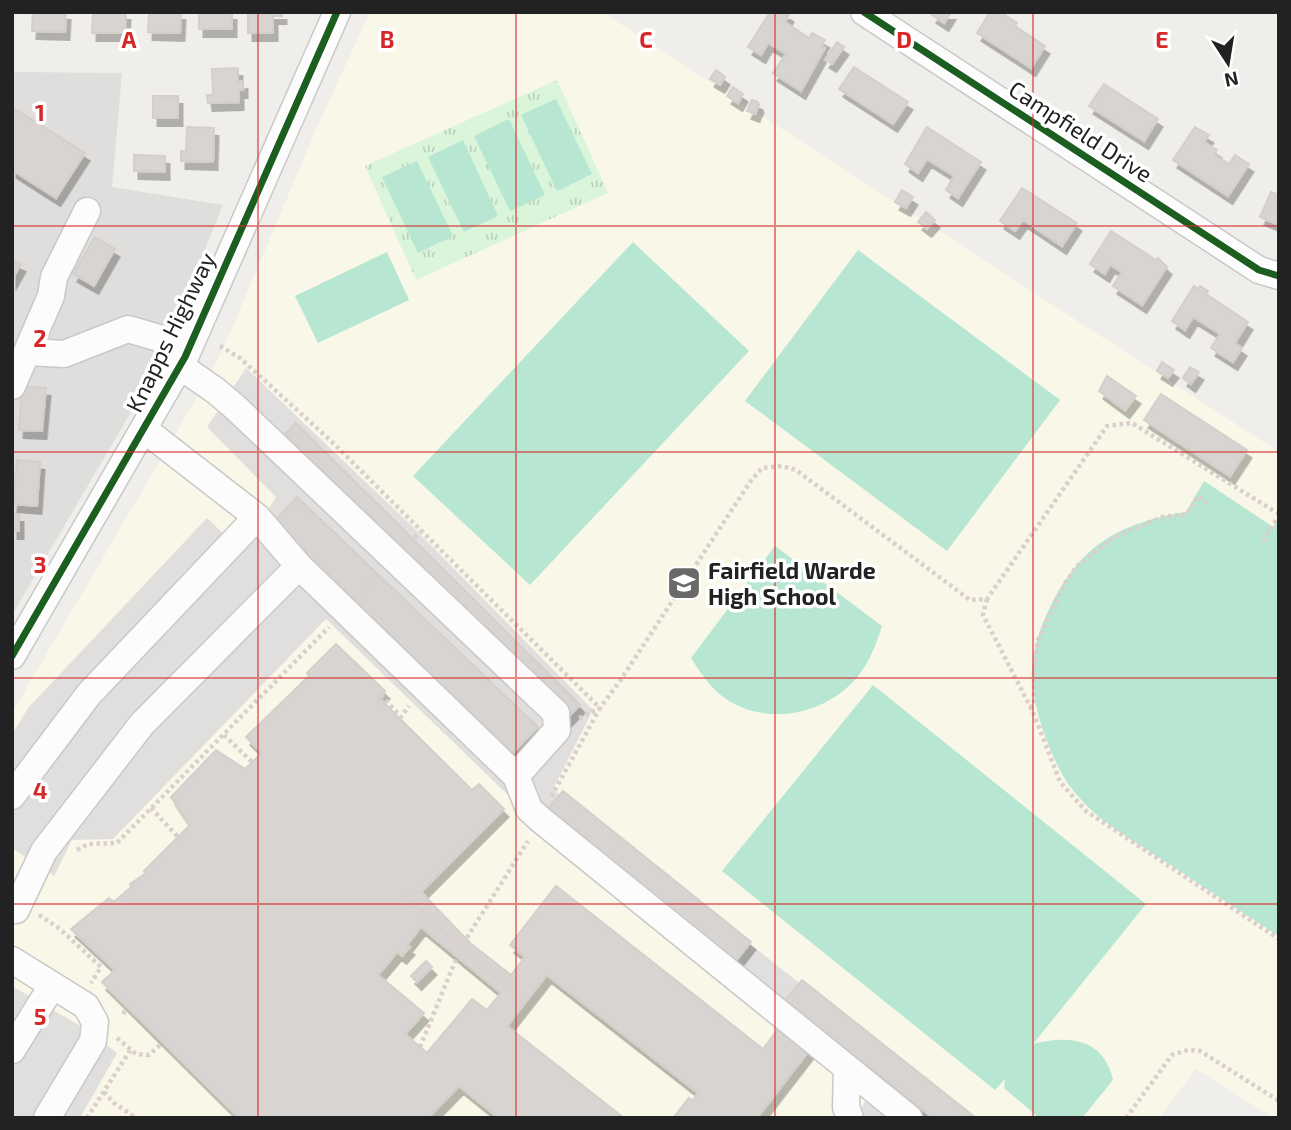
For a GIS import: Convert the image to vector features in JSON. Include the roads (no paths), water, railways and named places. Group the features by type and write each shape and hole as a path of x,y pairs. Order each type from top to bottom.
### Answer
{"street":[{"name":"Knapps Highway","path":"12,656 145,430 182,361 337,12"},
{"name":"Campfield Drive","path":"864,12 1259,270 1279,276"},
{"path":"12,386 51,296 54,277 87,211"},
{"path":"29,352 64,354 128,329 159,338 556,713 557,730 516,776"},
{"path":"145,430 257,517 299,566 516,776 528,809 909,1118"},
{"path":"12,796 89,694 257,517"},
{"path":"22,915 44,851 142,723 299,566"},
{"path":"12,960 86,1006 95,1022 93,1041 47,1118"},
{"path":"12,1050 52,986"},
{"path":"847,1068 846,1107 850,1118"}],"place":[{"name":"Fairfield Warde High School","path":"684,583"}]}
